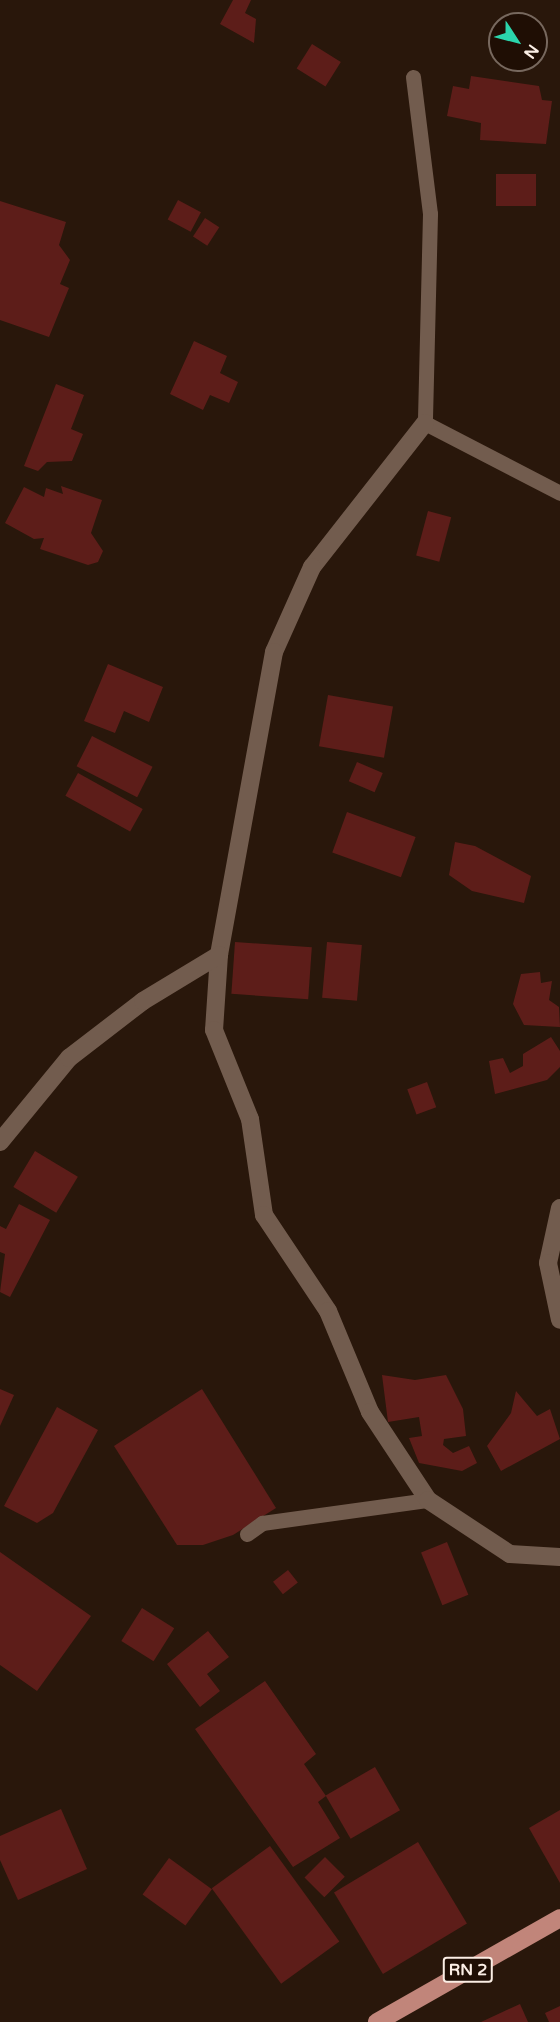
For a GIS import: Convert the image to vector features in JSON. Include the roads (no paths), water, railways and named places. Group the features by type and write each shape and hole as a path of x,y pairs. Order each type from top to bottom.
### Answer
{"main road":[{"name":"RN 2","path":"377,2022 560,1918"}],"street":[{"path":"425,423 312,567 274,652 219,955 214,1030 250,1119 264,1215 328,1311 370,1412 428,1500 510,1554 560,1557"},
{"path":"0,1142 69,1058 143,1001 219,955"},
{"path":"560,1208 548,1263 560,1320"}],"lane":[{"path":"413,77 430,214 425,423 560,493"},
{"path":"247,1534 262,1523 428,1500"}]}
